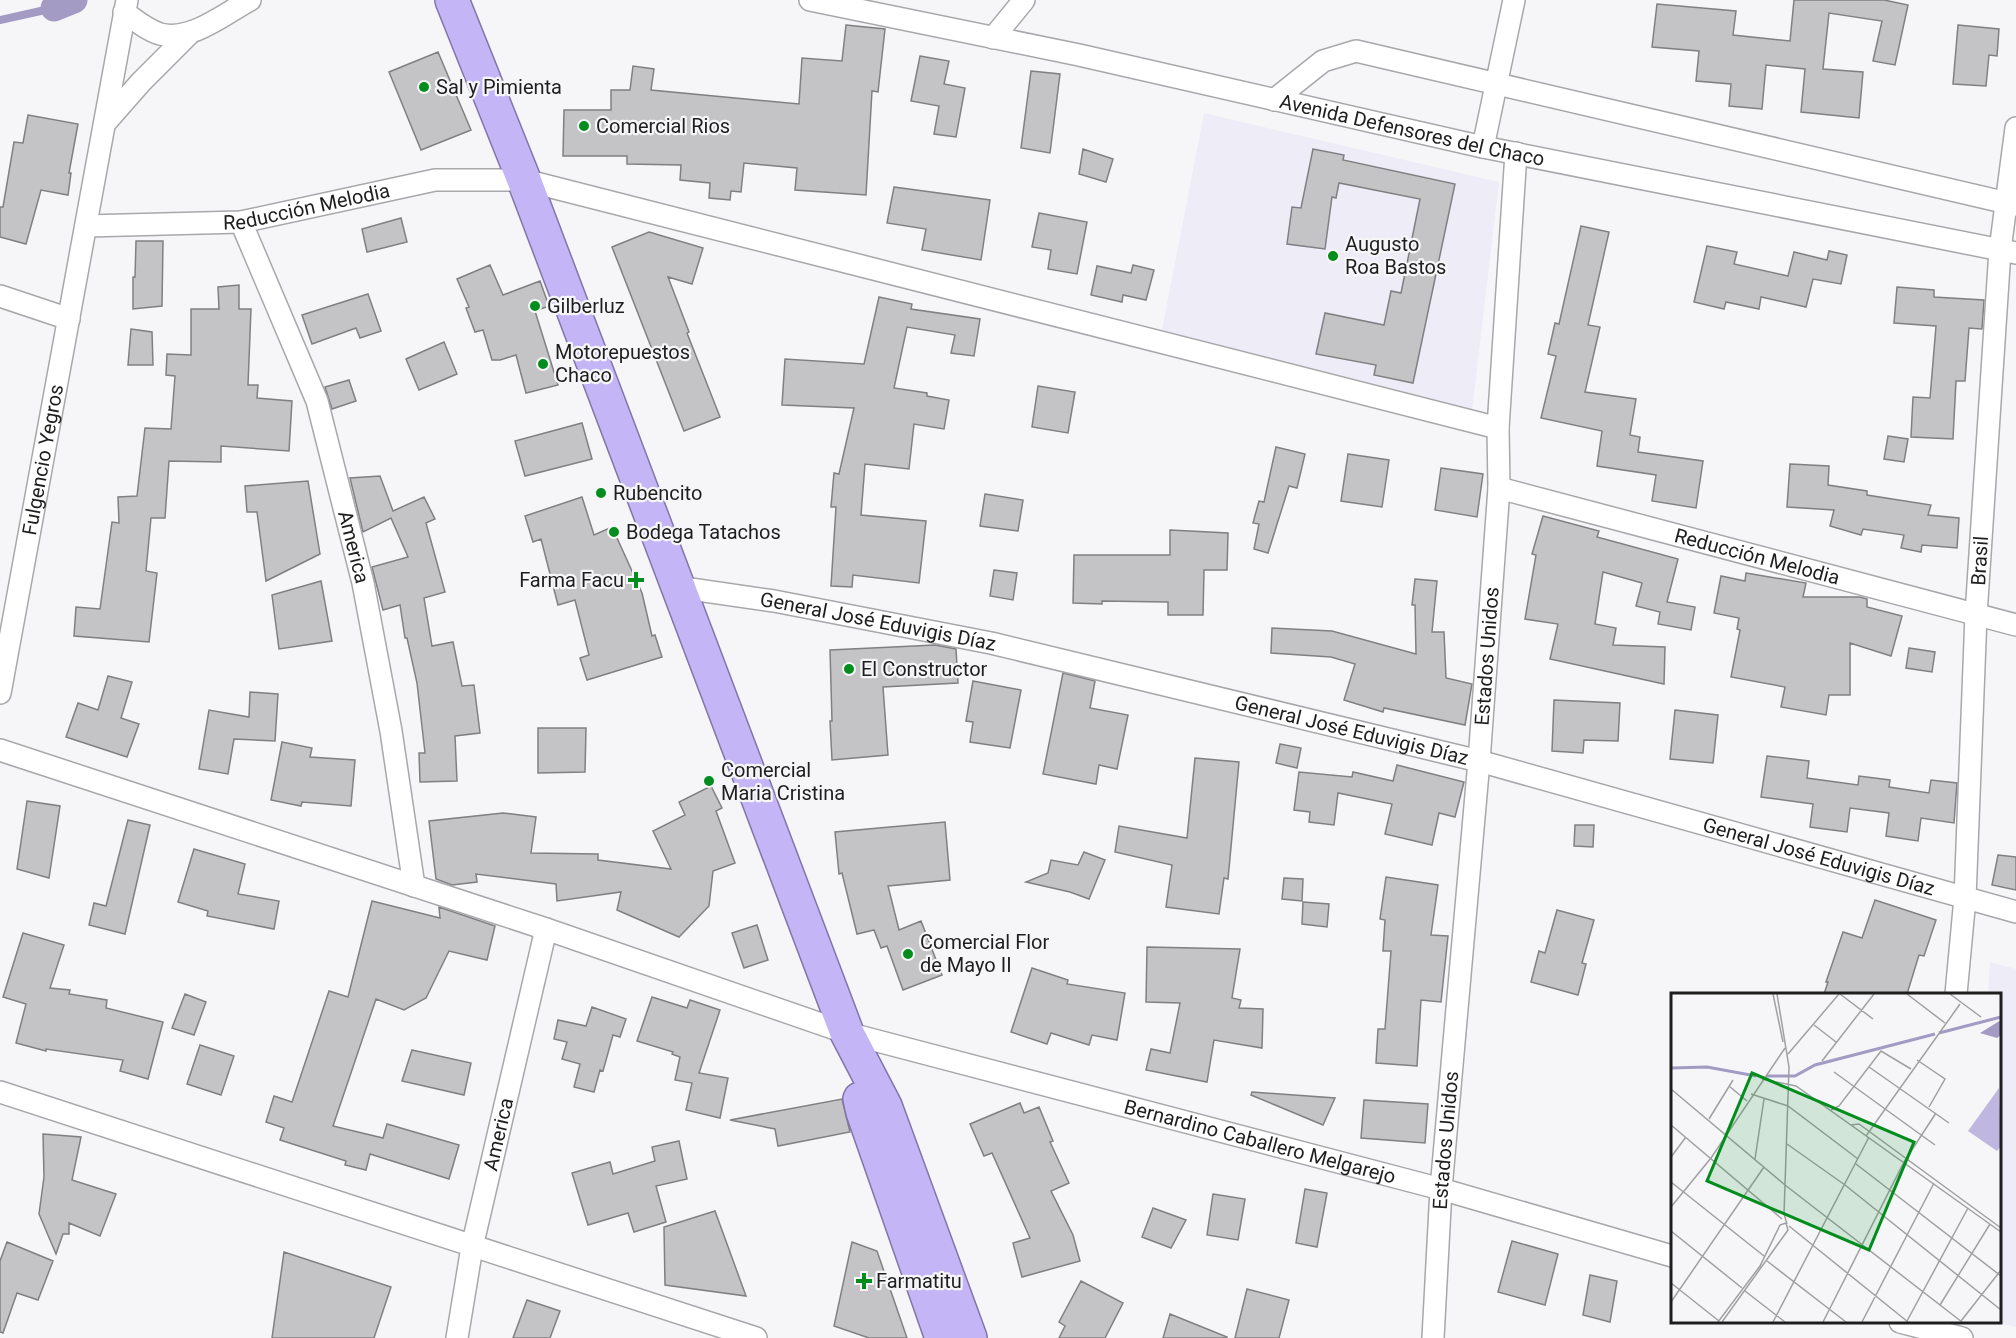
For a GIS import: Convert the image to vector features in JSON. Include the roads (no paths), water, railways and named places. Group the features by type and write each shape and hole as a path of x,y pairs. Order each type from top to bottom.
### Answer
{"highway":[{"path":"452,0 525,180 847,1033 885,1106 970,1338"},
{"path":"847,1033 863,1112 942,1338"}],"street":[{"path":"104,125 141,82 189,34 250,0"},
{"name":"Avenida Defensores del Chaco","path":"810,0 993,38 1483,147 2008,251"},
{"path":"993,38 1024,0"},
{"path":"1483,147 1514,0"},
{"path":"126,6 145,26 161,34 189,34"},
{"name":"Fulgencio Yegros","path":"0,693 126,6"},
{"path":"1274,100 1323,61 1356,51 2011,204"},
{"name":"Brasil","path":"1956,993 1965,898 1976,615 2008,251 2016,128"},
{"name":"Estados Unidos","path":"1433,1338 1441,1189 1479,761 1498,488 1498,428 1516,153"},
{"name":"Reducción Melodia","path":"86,226 241,222 435,180 525,180 1498,428"},
{"name":"America","path":"241,222 317,401 363,583 391,731 414,886"},
{"path":"0,296 69,319"},
{"name":"Reducción Melodia","path":"1498,488 2016,625"},
{"name":"General José Eduvigis Díaz","path":"677,587 852,615 991,643 1479,761 2016,912"},
{"name":"Bernardino Caballero Melgarejo","path":"0,750 546,929 847,1033 1441,1189 1671,1256"},
{"name":"America","path":"457,1338 472,1247 546,929"},
{"path":"0,1092 756,1338"},
{"path":"1904,1323 1962,1338"}],"waterway":[{"path":"54,8 74,0"},
{"path":"0,20 54,8"}],"place":[{"name":"Sal y Pimienta","path":"424,87"},
{"name":"Comercial Rios","path":"584,126"},
{"name":"Augusto Roa Bastos","path":"1333,256"},
{"name":"Gilberluz","path":"535,306"},
{"name":"Motorepuestos Chaco","path":"543,364"},
{"name":"Rubencito","path":"601,493"},
{"name":"Bodega Tatachos","path":"614,532"},
{"name":"Farma Facu","path":"636,580"},
{"name":"El Constructor","path":"849,669"},
{"name":"Comercial Maria Cristina","path":"709,781"},
{"name":"Comercial Flor de Mayo II","path":"908,954"},
{"name":"Farmatitu","path":"864,1281"}]}
